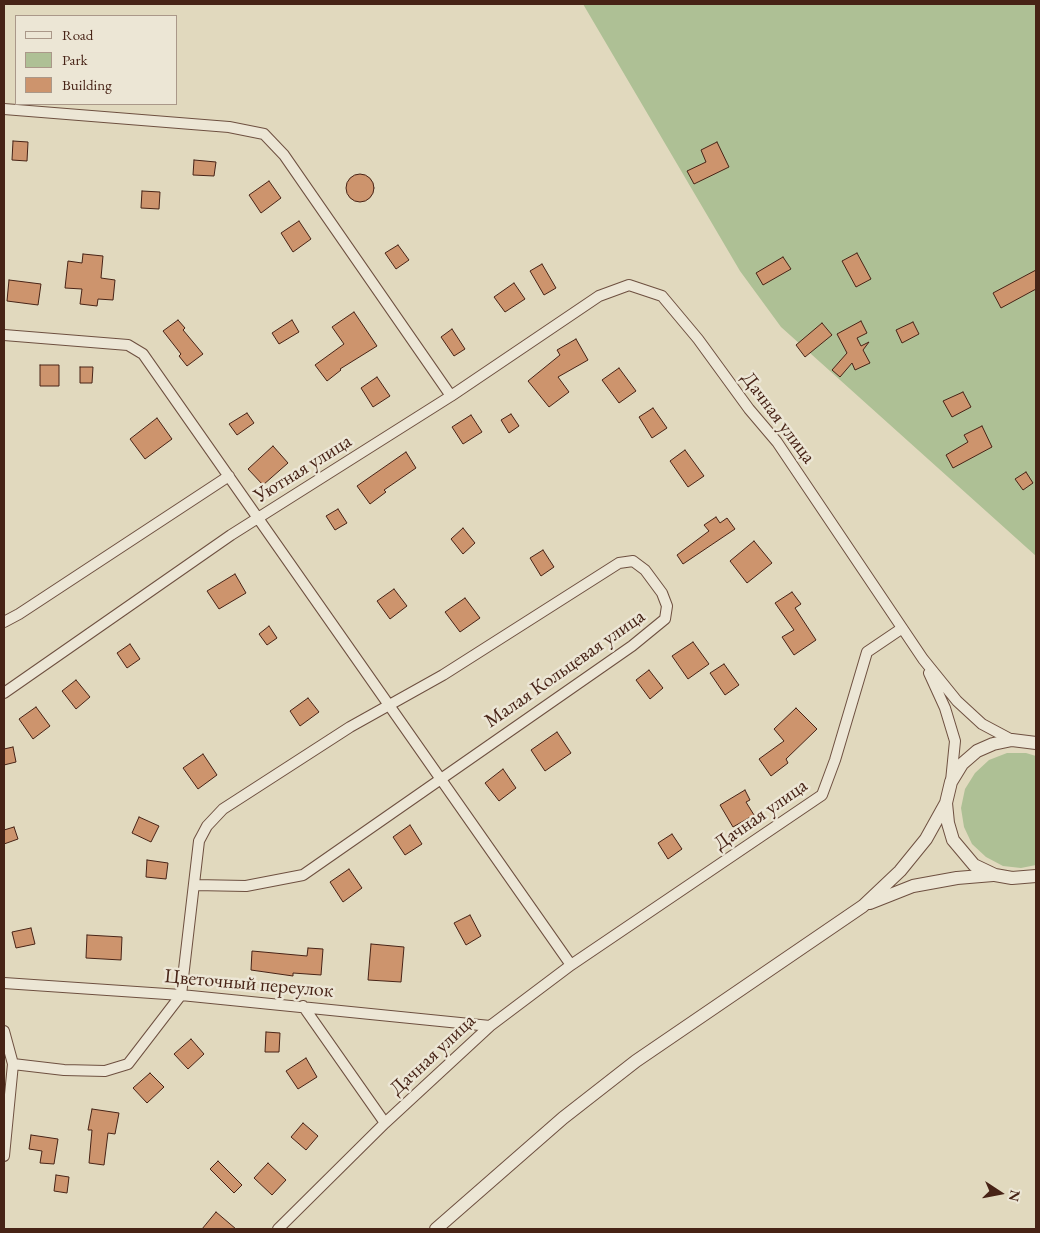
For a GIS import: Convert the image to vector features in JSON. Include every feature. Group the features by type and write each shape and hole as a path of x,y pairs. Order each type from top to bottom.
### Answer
{"street":[{"path":"4,109 229,127 264,134 284,155 451,396"},
{"name":"Уютная улица","path":"4,693 259,518 451,396 598,296 628,285"},
{"name":"Дачная улица","path":"278,1229 385,1123 490,1026 572,965 822,795 835,760 867,652 901,629 777,442 698,339 662,296 628,285"},
{"path":"4,335 128,345 143,354 572,965"},
{"path":"4,622 229,476"},
{"name":"Малая Кольцевая улица","path":"13,1064 64,1070 105,1071 128,1064 181,994 199,841 207,826 223,809 388,704 443,675 619,563 633,561 645,570 662,593 667,606 665,619 656,627 303,875 246,886 195,885"},
{"path":"901,629 957,701 982,724 1012,740"},
{"path":"436,1229 563,1118 636,1060 863,906 900,871 926,839 946,803 951,782 955,741 945,708 923,659"},
{"path":"951,782 962,764 977,752 993,744 1012,740 1036,743"},
{"path":"946,803 948,823 953,840 974,865 995,875"},
{"path":"863,906 913,886 957,878 995,875 1012,878 1034,878"},
{"name":"Цветочный переулок","path":"4,983 181,994 490,1026"},
{"path":"303,1006 385,1123"},
{"path":"4,1031 13,1064 4,1156"}],"green space":[{"path":"583,4 1036,4 1036,556 781,327 740,271"},
{"path":"1007,753 1026,753 1036,756 1036,865 1021,868 1003,866 986,857 972,844 964,827 961,808 965,789 975,773 989,760"}],"building":[{"path":"13,141 28,142 27,161 12,160"},
{"path":"717,142 729,167 694,184 687,171 706,162 701,150"},
{"path":"194,160 216,162 214,176 193,175"},
{"path":"360,174 370,178 374,188 370,198 360,202 350,198 346,188 350,178"},
{"path":"269,181 281,198 261,213 249,195"},
{"path":"142,191 160,192 159,209 141,208"},
{"path":"299,221 311,239 293,252 281,233"},
{"path":"398,245 409,260 396,269 385,253"},
{"path":"857,253 871,279 856,287 842,261"},
{"path":"83,254 103,256 101,278 115,280 113,300 98,299 97,306 80,304 82,289 65,288 68,261 82,263"},
{"path":"783,257 791,269 763,285 756,273"},
{"path":"542,264 556,288 544,295 530,271"},
{"path":"1036,270 1036,289 1001,308 993,293"},
{"path":"9,280 41,284 38,305 7,301"},
{"path":"514,283 525,299 505,312 494,297"},
{"path":"354,312 377,346 340,369 327,381 315,365 344,344 332,327"},
{"path":"178,320 185,328 183,330 203,354 187,366 179,356 181,354 163,331"},
{"path":"292,320 299,332 279,344 272,333"},
{"path":"861,321 867,333 857,338 861,346 869,342 863,350 870,363 855,370 852,363 840,377 832,370 847,353 837,334"},
{"path":"913,322 919,334 902,343 896,330"},
{"path":"822,323 832,335 805,357 796,345"},
{"path":"452,329 465,349 454,356 441,337"},
{"path":"576,339 588,360 558,377 569,392 549,407 528,381 560,355 557,350"},
{"path":"40,365 59,365 59,386 40,386"},
{"path":"80,367 93,367 92,383 80,383"},
{"path":"619,368 636,391 619,403 602,380"},
{"path":"377,377 390,396 373,407 361,388"},
{"path":"963,392 971,407 952,417 943,401"},
{"path":"653,408 667,428 652,438 639,417"},
{"path":"247,413 254,423 237,435 229,424"},
{"path":"511,414 519,426 509,433 501,420"},
{"path":"471,415 482,432 463,444 452,427"},
{"path":"157,418 172,439 145,459 130,439"},
{"path":"982,426 992,447 953,468 946,455 968,442 964,435"},
{"path":"273,446 288,463 263,485 248,469"},
{"path":"685,450 704,476 688,487 670,461"},
{"path":"406,452 416,468 384,490 386,492 370,504 357,486"},
{"path":"1026,472 1033,483 1023,490 1015,479"},
{"path":"338,509 347,523 335,530 326,516"},
{"path":"716,517 720,523 727,518 735,529 683,564 677,555 709,531 704,525"},
{"path":"463,528 475,543 463,554 451,539"},
{"path":"754,541 772,563 747,583 730,561"},
{"path":"543,550 554,567 541,576 530,558"},
{"path":"235,574 246,593 219,609 207,591"},
{"path":"394,589 407,606 390,619 377,601"},
{"path":"792,592 801,604 795,608 816,640 794,655 782,637 794,630 775,603"},
{"path":"465,598 480,618 460,632 445,612"},
{"path":"269,626 277,638 267,645 259,634"},
{"path":"693,642 709,664 688,679 672,656"},
{"path":"130,644 140,659 127,668 117,653"},
{"path":"724,664 739,685 725,695 710,673"},
{"path":"649,670 663,688 650,699 636,680"},
{"path":"76,680 90,697 76,709 62,691"},
{"path":"308,698 319,712 300,726 290,711"},
{"path":"36,707 50,726 33,739 19,719"},
{"path":"796,708 817,729 786,759 788,763 771,776 759,759 784,741 774,729"},
{"path":"557,732 571,753 545,771 531,750"},
{"path":"13,747 16,762 4,765 4,749"},
{"path":"203,754 217,775 198,789 183,768"},
{"path":"503,769 516,788 499,801 485,783"},
{"path":"745,790 750,800 746,802 754,815 733,827 720,805"},
{"path":"139,817 159,826 151,842 132,833"},
{"path":"410,825 422,844 405,855 393,837"},
{"path":"14,827 18,839 4,844 4,830"},
{"path":"672,834 682,849 668,859 658,843"},
{"path":"147,860 168,863 166,879 146,877"},
{"path":"349,869 362,888 343,902 330,882"},
{"path":"470,915 481,936 466,945 454,923"},
{"path":"31,928 35,944 16,948 12,932"},
{"path":"87,935 122,937 121,960 86,958"},
{"path":"371,944 404,947 401,982 368,980"},
{"path":"308,948 323,949 321,975 293,973 293,976 251,970 252,951 307,956"},
{"path":"266,1032 280,1033 279,1052 265,1052"},
{"path":"191,1039 204,1054 188,1069 174,1054"},
{"path":"306,1058 317,1077 298,1089 286,1071"},
{"path":"150,1073 164,1087 147,1103 133,1088"},
{"path":"92,1109 119,1113 115,1134 108,1133 104,1165 89,1163 92,1130 88,1130"},
{"path":"303,1123 318,1136 306,1150 291,1137"},
{"path":"31,1135 58,1139 54,1164 40,1163 42,1151 29,1149"},
{"path":"218,1161 242,1185 234,1193 210,1169"},
{"path":"268,1163 286,1180 272,1195 254,1178"},
{"path":"56,1175 69,1177 67,1193 54,1191"},
{"path":"216,1212 236,1229 202,1229"}]}
